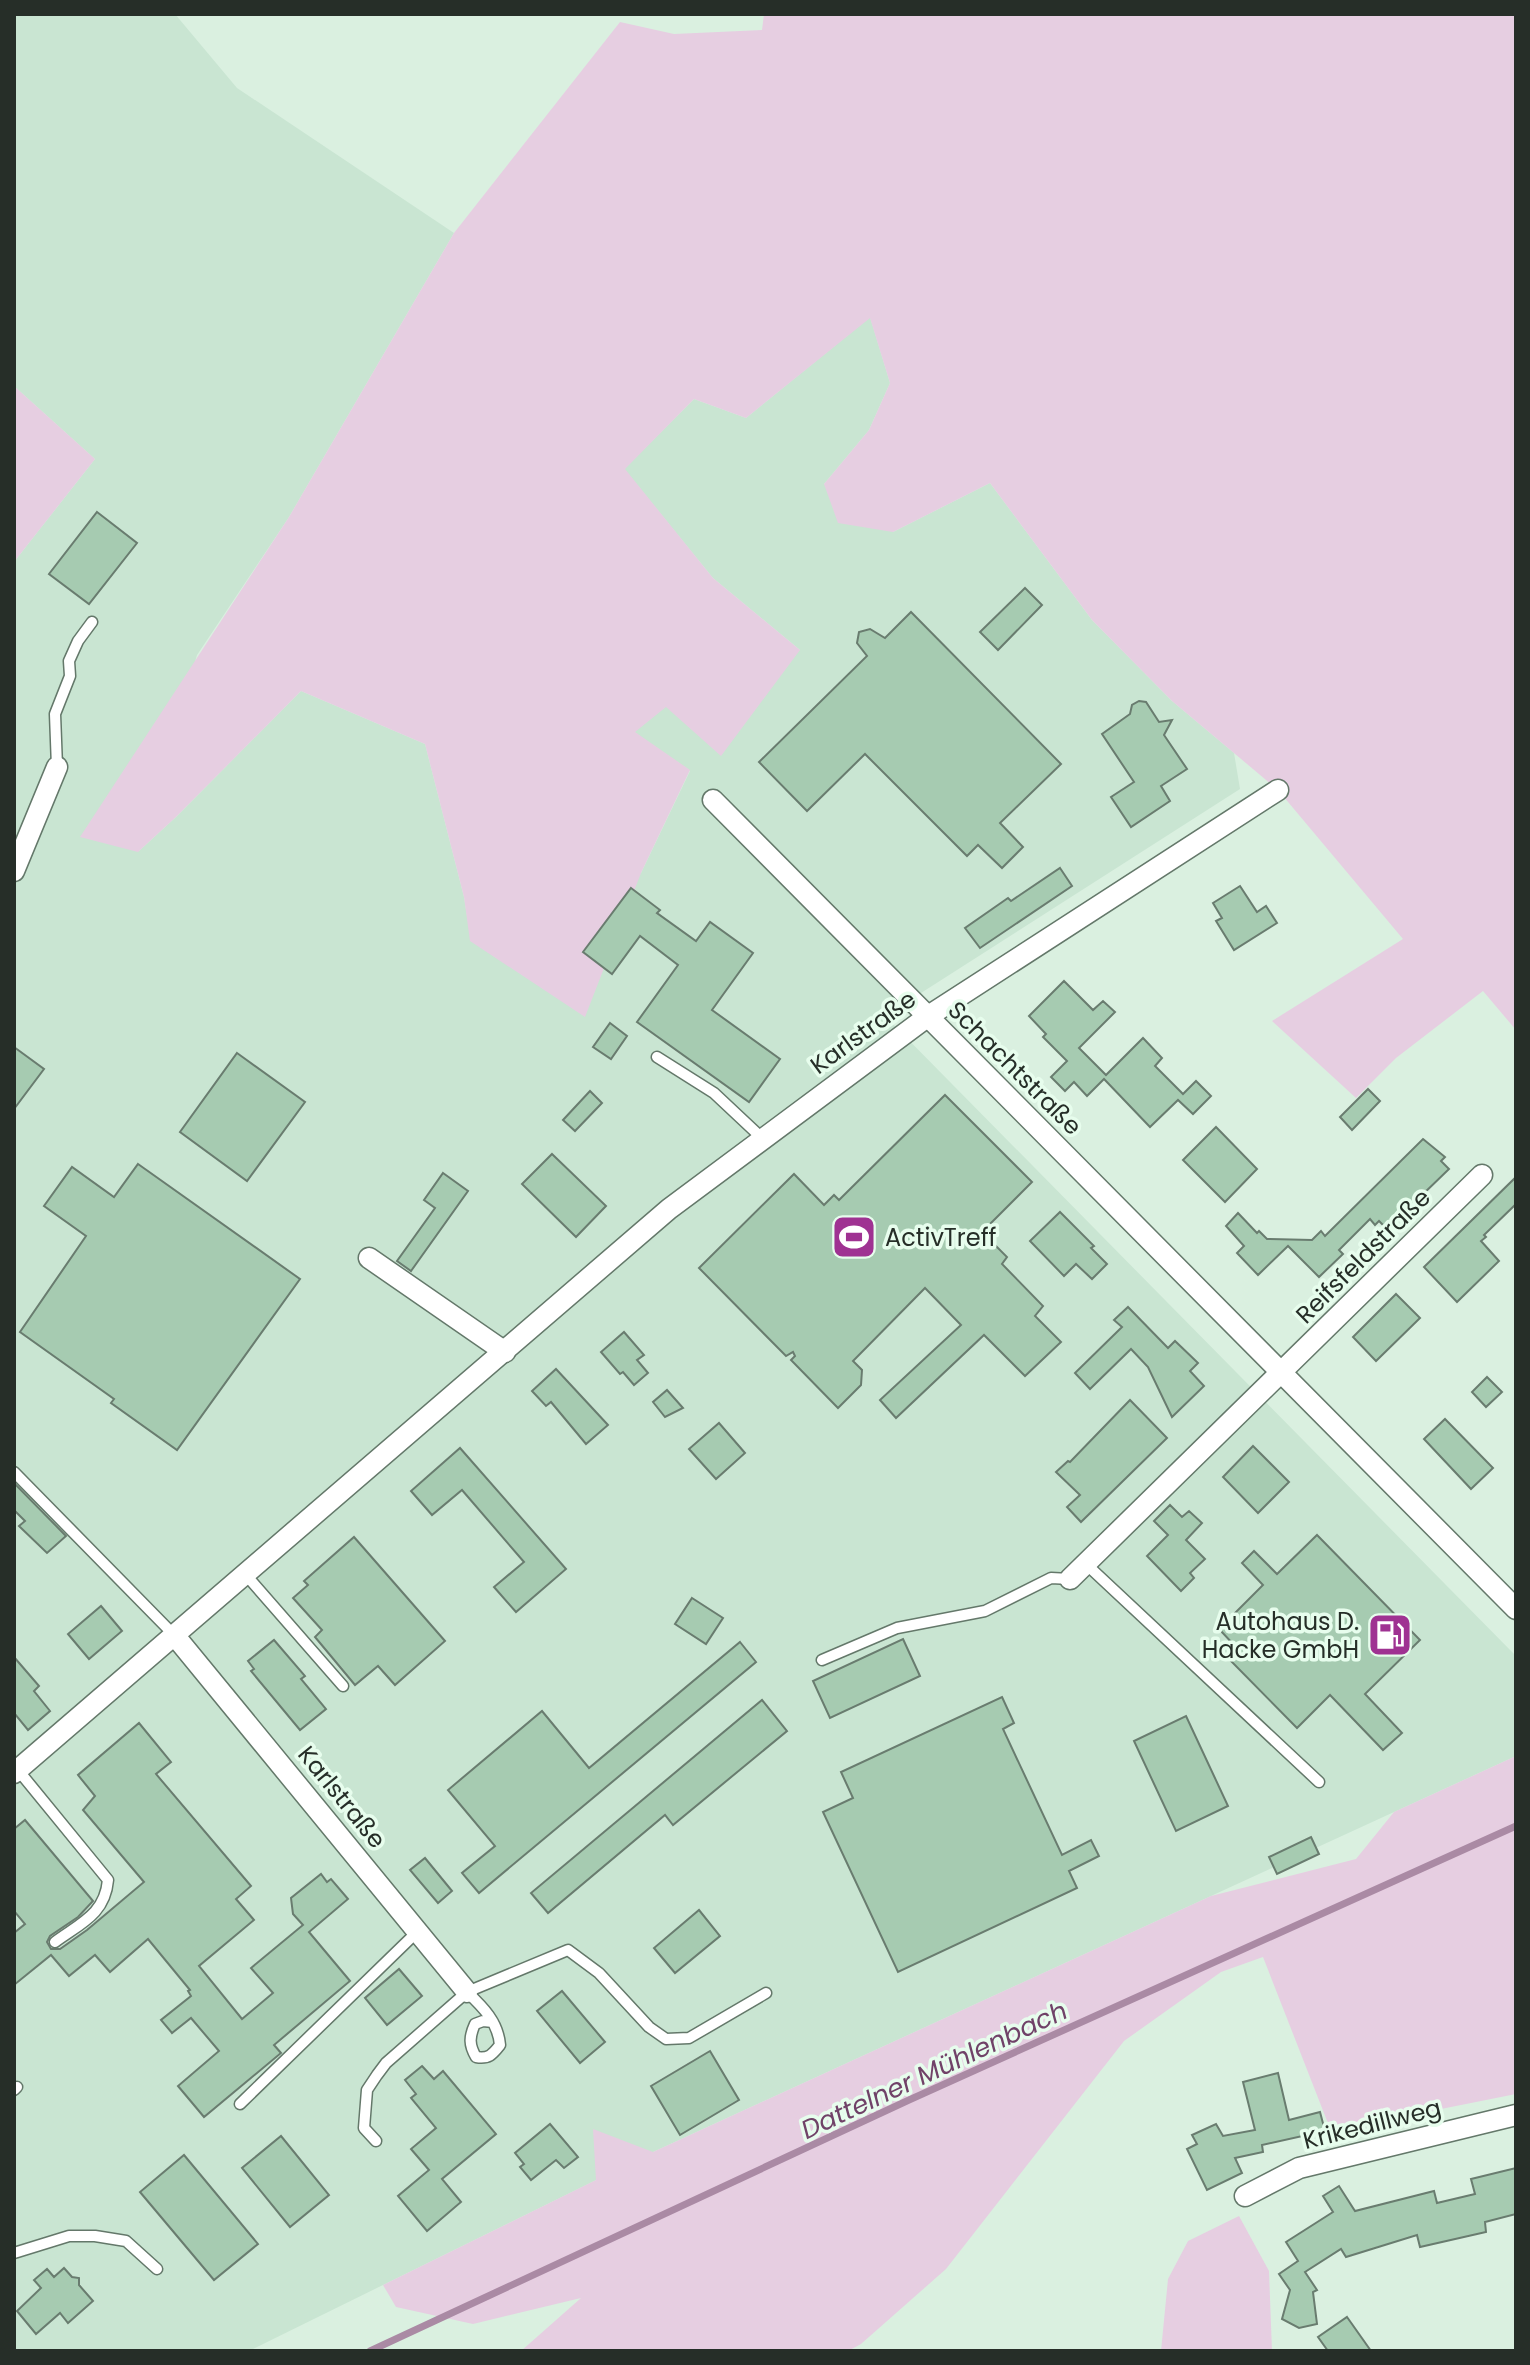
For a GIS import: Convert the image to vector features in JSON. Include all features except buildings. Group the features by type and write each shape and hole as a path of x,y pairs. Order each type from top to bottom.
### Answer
{"street":[{"path":"14,871 57,767"},
{"name":"Karlstraße","path":"16,1771 669,1209 927,1017 1278,790"},
{"name":"Schachtstraße","path":"713,800 1516,1609"},
{"name":"Reifsfeldstraße","path":"1280,1373 1482,1175"},
{"path":"369,1258 505,1352"},
{"path":"1070,1579 1280,1373"},
{"name":"Karlstraße","path":"175,1636 467,1992"},
{"name":"Krikedillweg","path":"1245,2196 1299,2168 1516,2115"}],"lane":[{"path":"57,767 55,714 70,676 69,661 73,651 92,622"},
{"path":"657,1057 714,1093 763,1139"},
{"path":"14,1472 175,1636"},
{"path":"1086,1564 1319,1782"},
{"path":"246,1575 343,1686"},
{"path":"822,1660 897,1628 985,1611 1051,1578 1070,1579"},
{"path":"16,1771 108,1880 106,1897 99,1909 55,1942"},
{"path":"240,2104 418,1931"},
{"path":"376,2141 364,2128 367,2090 386,2063 467,1992 568,1950 599,1973 649,2027 666,2039 689,2038 766,1993"},
{"path":"467,1992 493,2022"},
{"path":"14,2253 69,2236 95,2236 126,2241 157,2269"}],"shaded area":[{"path":"14,14 175,14 237,88 454,233 289,517 197,655 139,851 301,691 425,744 464,897 471,941 641,873 690,771 634,732 665,707 800,650 713,578 624,469 694,399 746,418 870,317 890,383 869,430 824,484 893,532 990,483 1092,620 1172,701 1234,753 1240,789 885,1016 1516,1656 1516,1756 653,2152 249,2351 14,2351 14,562 95,459 14,386"},
{"path":"764,14 1516,14 1516,1030 1483,991 1396,1058 1356,1098 1272,1021 1403,939 1278,790 1172,701 1092,620 990,483 893,532 838,523 824,484 869,430 890,383 870,318 746,418 694,399 625,469 713,578 800,650 721,756 666,707 635,732 690,770 641,873 585,1017 470,941 464,897 425,744 301,691 138,852 80,837 289,517 454,233 620,22 674,34 762,30"},
{"path":"14,386 95,459 14,562"},
{"path":"1516,1756 1516,2094 1331,2131 1263,1957 1221,1972 1124,2041 946,2269 861,2344 848,2351 521,2351 581,2298 473,2324 396,2307 383,2285 596,2180 593,2129 653,2152 1211,1896 1356,1859 1394,1812"},
{"path":"1239,2216 1269,2271 1272,2351 1161,2351 1168,2279 1188,2241"}],"waterway":[{"name":"Dattelner Mühlenbach","path":"370,2351 909,2100 1516,1826"}],"place":[{"name":"ActivTreff","path":"854,1237"},
{"name":"Autohaus D. Hacke GmbH","path":"1390,1635"}]}
